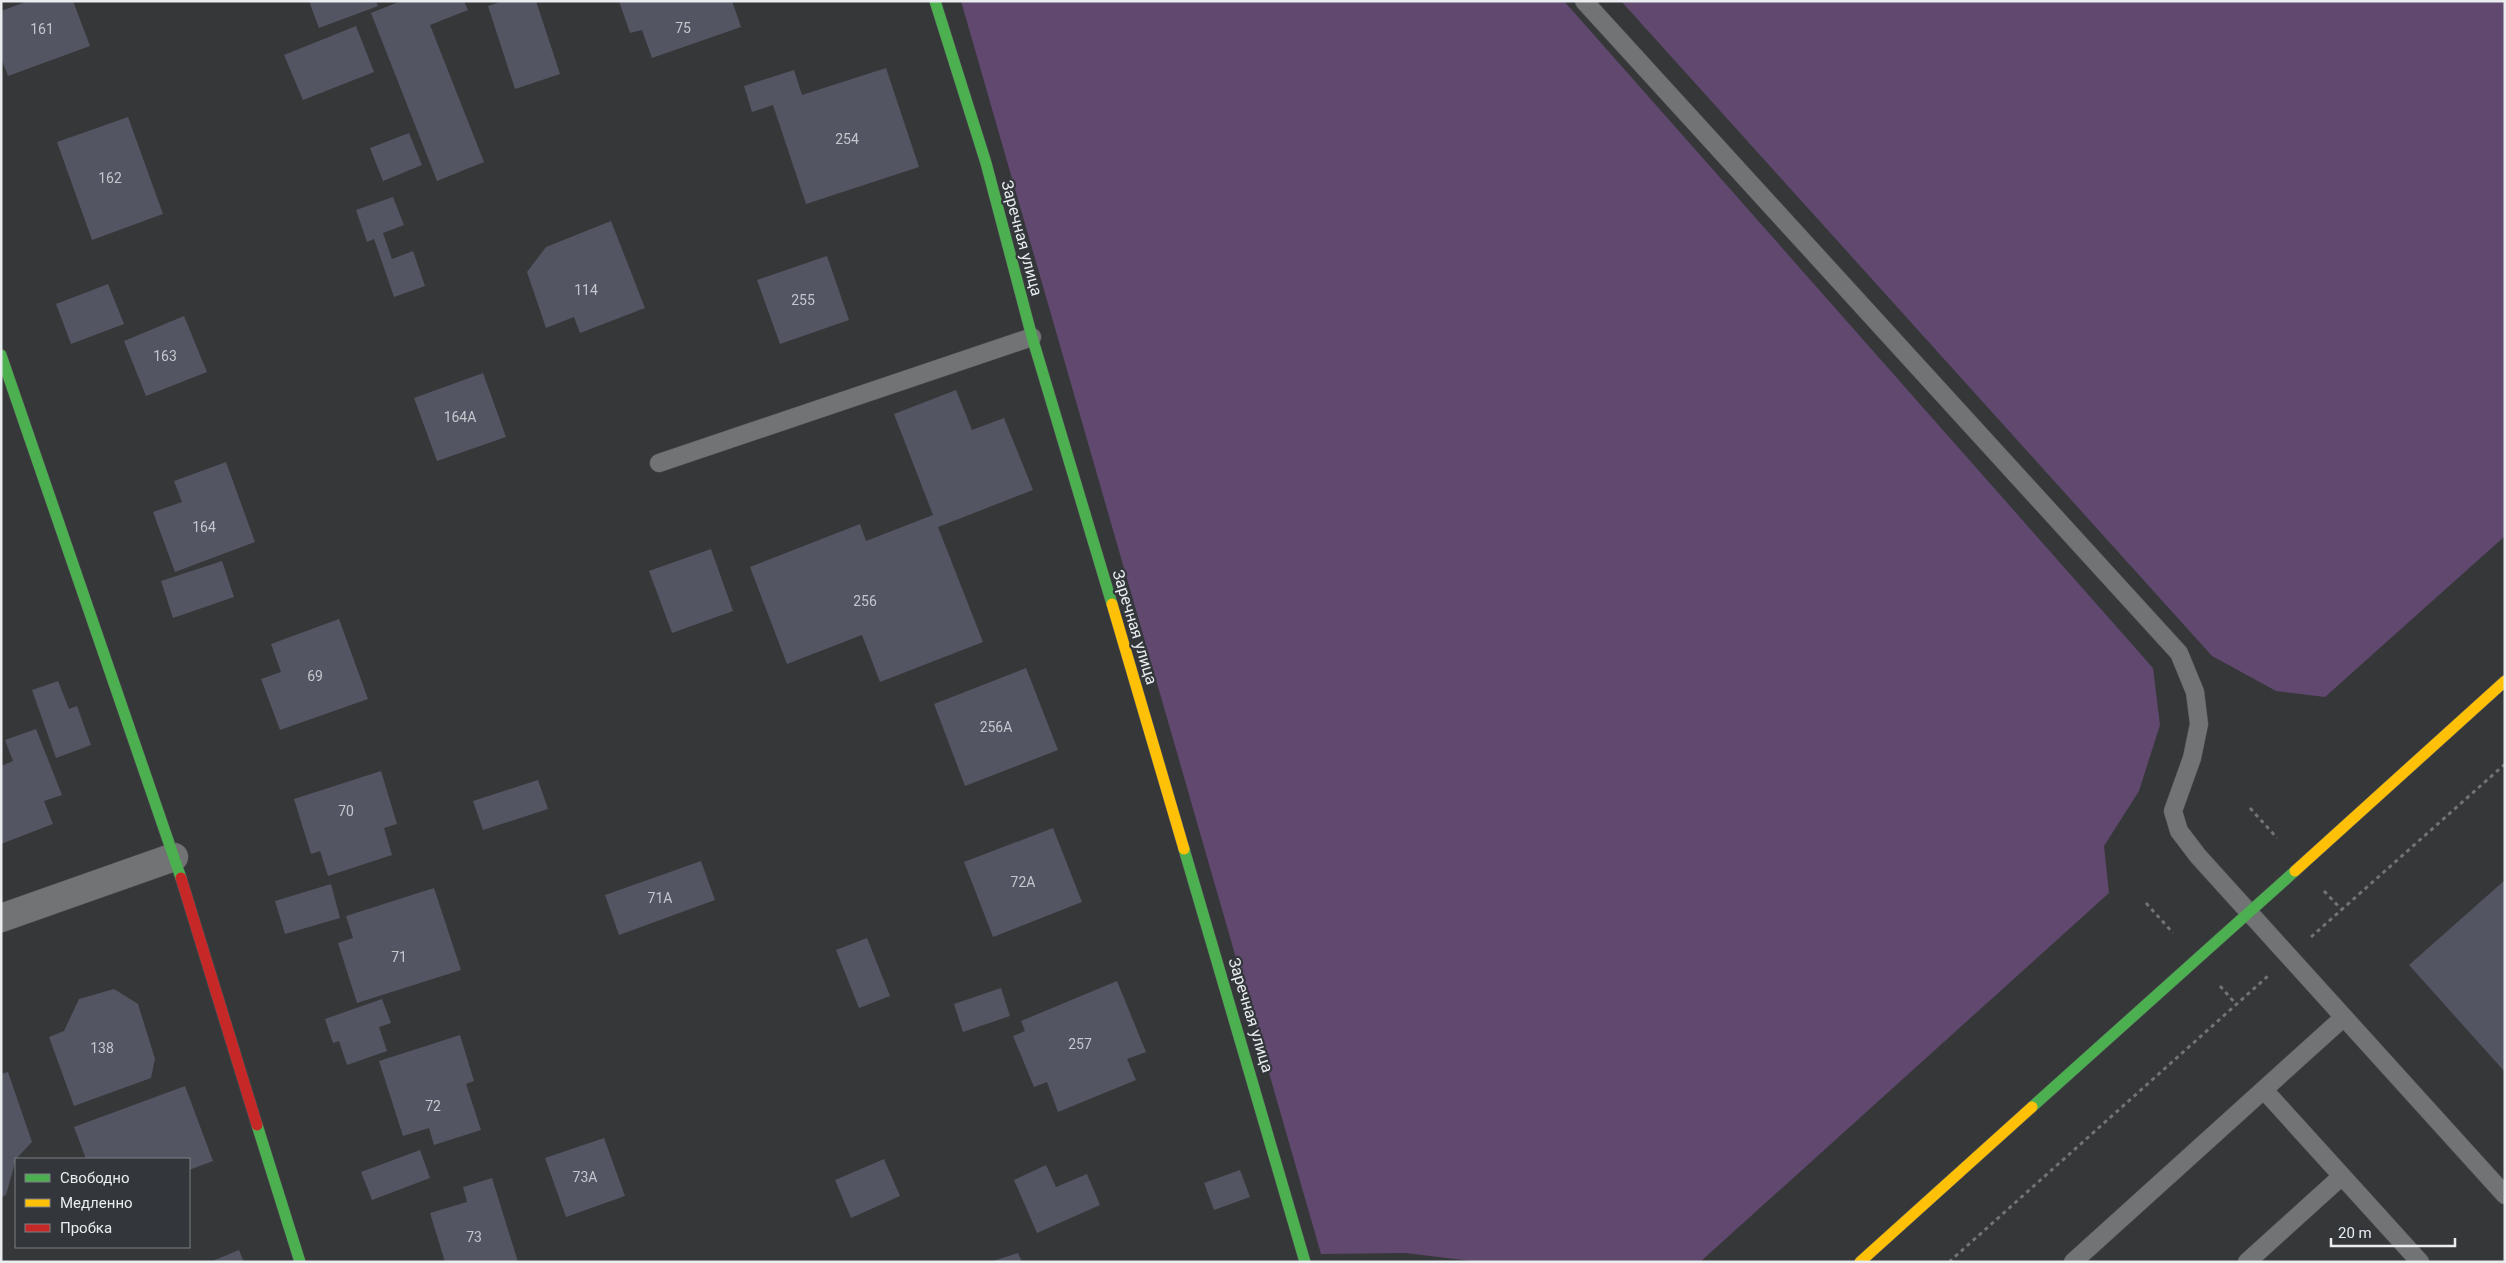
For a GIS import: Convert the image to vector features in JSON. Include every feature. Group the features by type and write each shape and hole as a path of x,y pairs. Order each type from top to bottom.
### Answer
{"street":[{"name":"Заречная улица","path":"935,1 986,163 1032,338 1270,1134 1305,1262"},
{"path":"1,355 174,857 300,1262"},
{"path":"1860,1262 2505,681"},
{"path":"1,918 174,857"}],"lane":[{"path":"1584,1 2179,653 2196,692 2199,724 2192,758 2173,811 2179,831 2249,912 2505,1195"},
{"path":"659,463 1032,338"},
{"path":"2073,1262 2344,1017"},
{"path":"2264,1090 2420,1262"},
{"path":"2247,1262 2342,1176"}],"path":[{"path":"1949,1262 2505,764"}],"shaded area":[{"path":"961,1 1564,1 2153,668 2160,725 2139,791 2104,846 2109,893 1700,1262 1480,1262 1405,1253 1321,1254"},
{"path":"1621,1 2505,1 2505,536 2325,697 2276,691 2212,656"}],"building":[{"path":"28,1 73,1 90,46 8,76 1,58 1,11"},
{"path":"309,1 376,1 378,6 319,28"},
{"path":"401,1 464,1 468,10 430,25 484,162 437,181 371,13"},
{"path":"503,1 536,1 560,74 515,89 488,6"},
{"path":"619,1 732,1 741,27 652,58 642,30 630,33"},
{"path":"356,26 374,72 303,100 284,55"},
{"path":"886,68 919,167 806,204 773,105 752,112 744,86 794,70 802,95"},
{"path":"128,117 163,214 92,240 57,142"},
{"path":"409,133 422,165 383,181 370,148"},
{"path":"393,197 404,225 383,233 392,259 413,251 425,286 394,297 374,239 367,242 356,210"},
{"path":"611,221 645,308 580,333 574,317 546,328 527,272 546,247"},
{"path":"827,256 849,320 780,344 757,280"},
{"path":"108,284 124,324 71,344 56,304"},
{"path":"184,316 207,372 146,396 124,341"},
{"path":"483,373 506,437 437,461 414,398"},
{"path":"956,390 972,430 1004,418 1033,490 938,527 983,642 880,682 862,635 787,664 750,567 860,524 866,541 933,515 894,414"},
{"path":"226,462 255,542 175,572 153,512 182,502 174,481"},
{"path":"711,549 733,611 672,633 649,571"},
{"path":"222,561 234,597 173,618 161,581"},
{"path":"339,619 368,699 280,730 261,679 281,672 271,644"},
{"path":"1026,668 1058,750 965,786 934,704"},
{"path":"58,681 69,709 77,706 91,745 56,758 32,690"},
{"path":"36,729 62,795 44,801 53,824 1,844 1,766 13,761 5,740"},
{"path":"381,771 397,824 384,828 392,855 328,876 320,851 311,854 294,799"},
{"path":"538,780 548,809 483,830 473,801"},
{"path":"1053,828 1082,902 993,937 964,862"},
{"path":"701,861 715,900 619,935 605,895"},
{"path":"2505,880 2505,1072 2409,965"},
{"path":"331,884 340,918 285,934 275,901"},
{"path":"434,888 461,970 357,1003 338,943 353,938 346,916"},
{"path":"867,938 890,996 859,1008 836,950"},
{"path":"1117,981 1146,1052 1127,1059 1136,1080 1058,1112 1047,1082 1034,1087 1013,1036 1025,1031 1021,1021"},
{"path":"1001,988 1010,1016 963,1032 954,1004"},
{"path":"114,989 138,1004 155,1059 151,1078 74,1106 49,1037 64,1031 79,999"},
{"path":"382,999 391,1023 379,1027 387,1051 347,1065 339,1041 333,1043 325,1019"},
{"path":"460,1035 474,1081 466,1084 481,1130 434,1145 429,1128 403,1136 379,1061"},
{"path":"8,1072 32,1142 15,1158 6,1195 1,1197 1,1074"},
{"path":"185,1086 213,1161 190,1170 190,1158 86,1158 74,1127"},
{"path":"604,1138 625,1196 566,1217 545,1158"},
{"path":"420,1150 430,1178 372,1200 361,1172"},
{"path":"884,1159 900,1196 851,1218 835,1180"},
{"path":"1046,1165 1056,1187 1087,1174 1100,1205 1037,1233 1014,1180"},
{"path":"1240,1170 1250,1197 1214,1210 1204,1183"},
{"path":"492,1178 518,1262 445,1262 430,1213 467,1202 463,1187"},
{"path":"239,1250 244,1262 210,1262"},
{"path":"1018,1253 1022,1262 993,1261"}],"traffic: fast":[{"path":"935,1 986,163 1032,337 1112,604"},
{"path":"1,355 181,878"},
{"path":"1184,849 1305,1262"},
{"path":"2032,1107 2295,871"},
{"path":"257,1125 300,1262"}],"traffic: slow":[{"path":"1112,604 1184,849"},
{"path":"2295,871 2505,681"},
{"path":"1860,1262 2032,1107"}],"traffic: jam":[{"path":"181,878 257,1125"}]}
